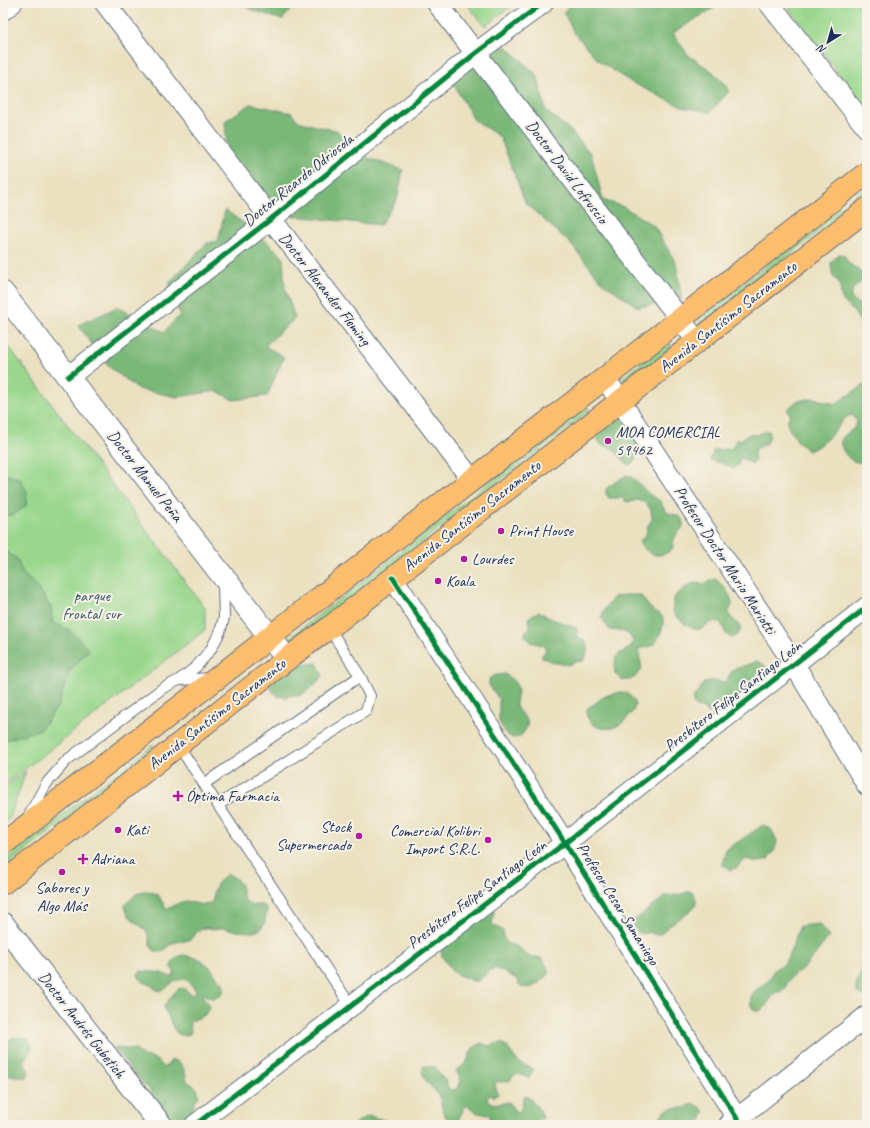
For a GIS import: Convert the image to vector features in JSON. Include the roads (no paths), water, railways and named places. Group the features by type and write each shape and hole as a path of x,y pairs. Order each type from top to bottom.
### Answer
{"main road":[{"name":"Avenida Santísimo Sacramento","path":"3,844 382,549 680,320 867,173"},
{"name":"Avenida Santísimo Sacramento","path":"3,883 287,659 329,628 867,209"}],"street":[{"path":"3,10 12,3"},
{"name":"Doctor Alexander Fleming","path":"105,3 472,480"},
{"name":"Doctor David Lofruscio","path":"437,3 696,342"},
{"name":"Doctor Ricardo Odriosola","path":"68,377 271,219 476,54 543,3"},
{"path":"769,3 867,128"},
{"name":"Doctor Manuel Peña","path":"3,293 287,659"},
{"name":"Profesor Doctor Mario Mariotti","path":"605,378 794,664 867,785"},
{"name":"Profesor Cesar Samaniego","path":"393,578 565,843 736,1123"},
{"name":"Presbítero Felipe Santiago León","path":"195,1125 565,843 867,607"},
{"name":"Doctor Andrés Gubetich","path":"3,924 161,1125"},
{"path":"736,1123 867,1016"}],"lane":[{"path":"20,831 46,784 67,760 163,688 179,680 196,667 211,649 220,632 224,618 223,577"},
{"path":"218,805 366,711 370,696 360,676 329,628"},
{"path":"204,784 360,676"},
{"path":"179,680 218,678"},
{"path":"178,745 351,1006"}],"place":[{"name":"MOA COMERCIAL 59462","path":"608,441"},
{"name":"Print House","path":"501,531"},
{"name":"Lourdes","path":"464,559"},
{"name":"Koala","path":"438,581"},
{"name":"Óptima Farmacia","path":"178,796"},
{"name":"Kati","path":"118,830"},
{"name":"Stock Supermercado","path":"359,836"},
{"name":"Comercial Kolibri Import S.R.L.","path":"488,840"},
{"name":"Adriana","path":"83,859"},
{"name":"Sabores y Algo Más","path":"62,872"}],"park label":[{"name":"parque frontal sur","path":"92,605"}]}
